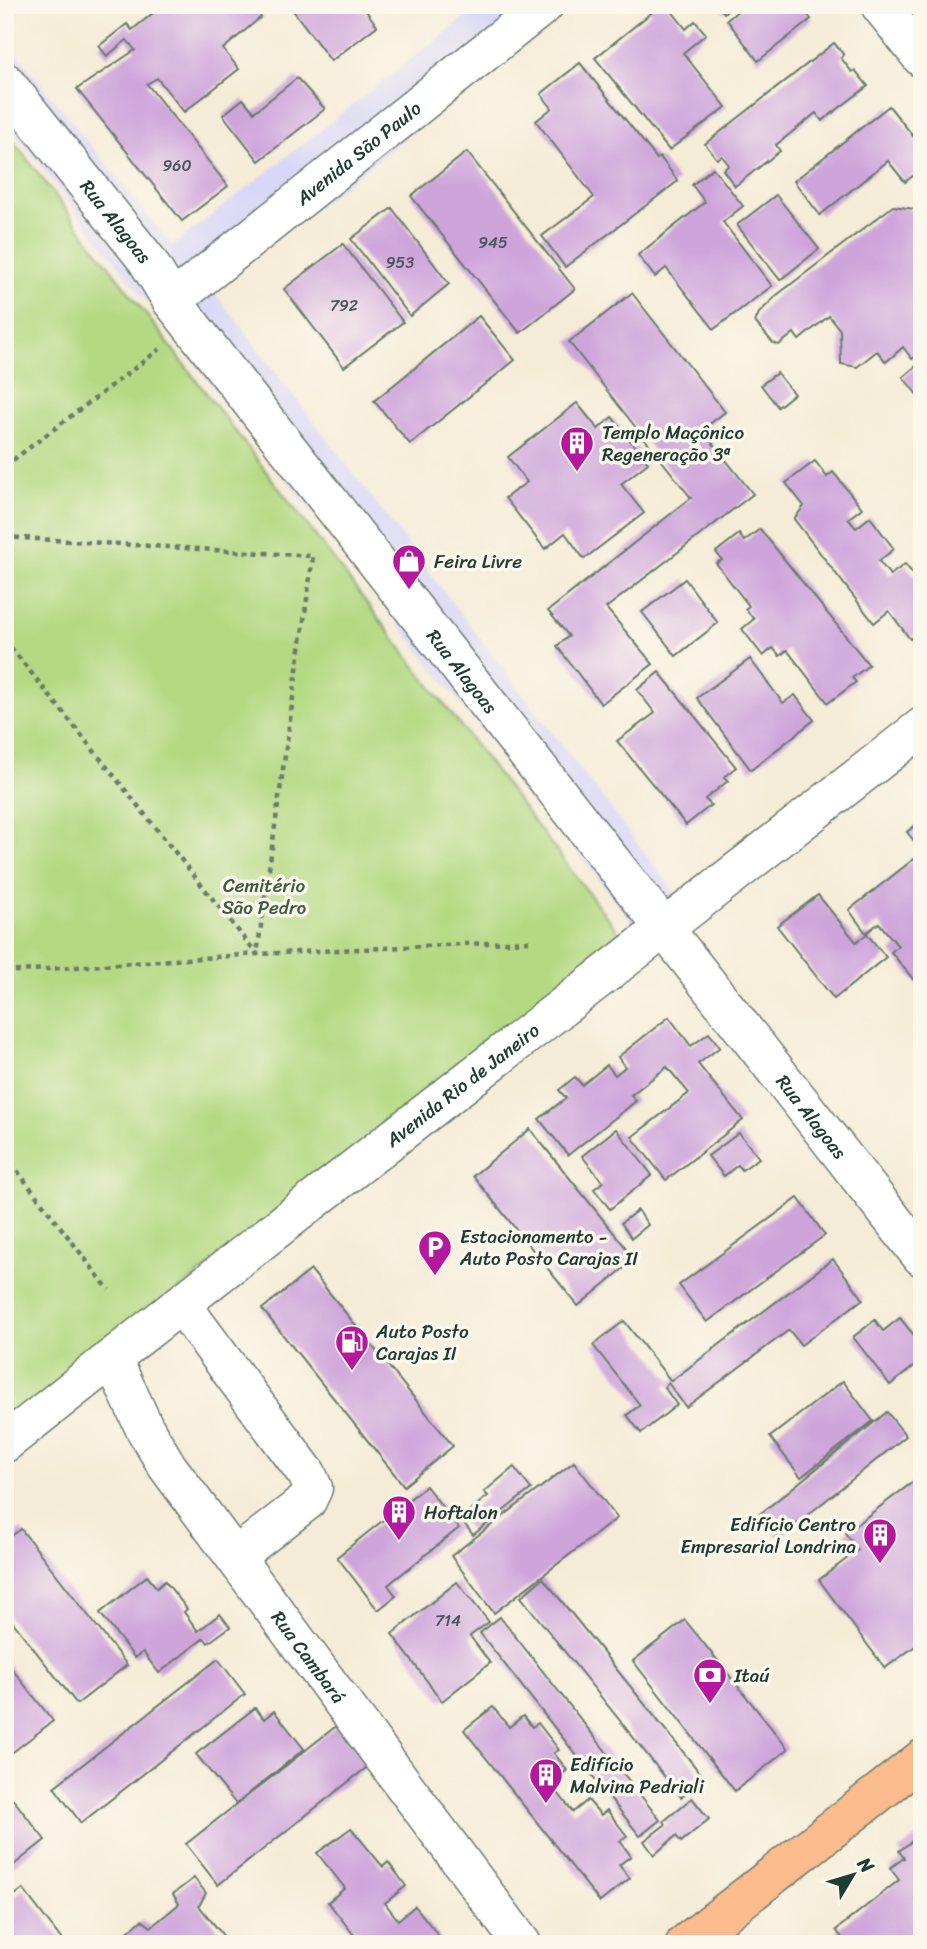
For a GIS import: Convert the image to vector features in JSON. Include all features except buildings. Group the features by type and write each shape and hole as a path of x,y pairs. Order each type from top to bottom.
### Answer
{"main road":[{"path":"685,1944 922,1759"}],"street":[{"name":"Avenida São Paulo","path":"181,313 544,5"},
{"path":"880,5 922,58"},
{"name":"Rua Alagoas","path":"5,82 147,260 181,313 922,1257"},
{"name":"Avenida Rio de Janeiro","path":"5,1443 385,1143 922,727"},
{"path":"181,1304 307,1474 313,1488 307,1501 235,1557"},
{"name":"Rua Cambará","path":"112,1358 144,1427 167,1466 522,1944"}],"path":[{"path":"5,466 181,313"},
{"path":"5,537 313,556 257,954"},
{"path":"5,640 257,954"},
{"path":"5,972 257,954 529,941"},
{"path":"5,1155 109,1290"}],"shaded area":[{"name":"Feira Livre","path":"481,5 575,5 212,289 676,894 635,926 5,120 5,39 172,246"}],"green space":[{"name":"Cemitério São Pedro","path":"5,130 626,942 5,1425"}],"place":[{"name":"Templo Maçônico Regeneração 3ª","path":"577,473"},
{"name":"Feira Livre","path":"409,591"},
{"name":"Estacionamento - Auto Posto Carajas II","path":"435,1277"},
{"name":"Auto Posto Carajas II","path":"352,1372"},
{"name":"Hoftalon","path":"399,1542"},
{"name":"Edifício Centro Empresarial Londrina","path":"880,1565"},
{"name":"Itaú","path":"710,1705"},
{"name":"Edifício Malvina Pedriali","path":"546,1805"}]}
